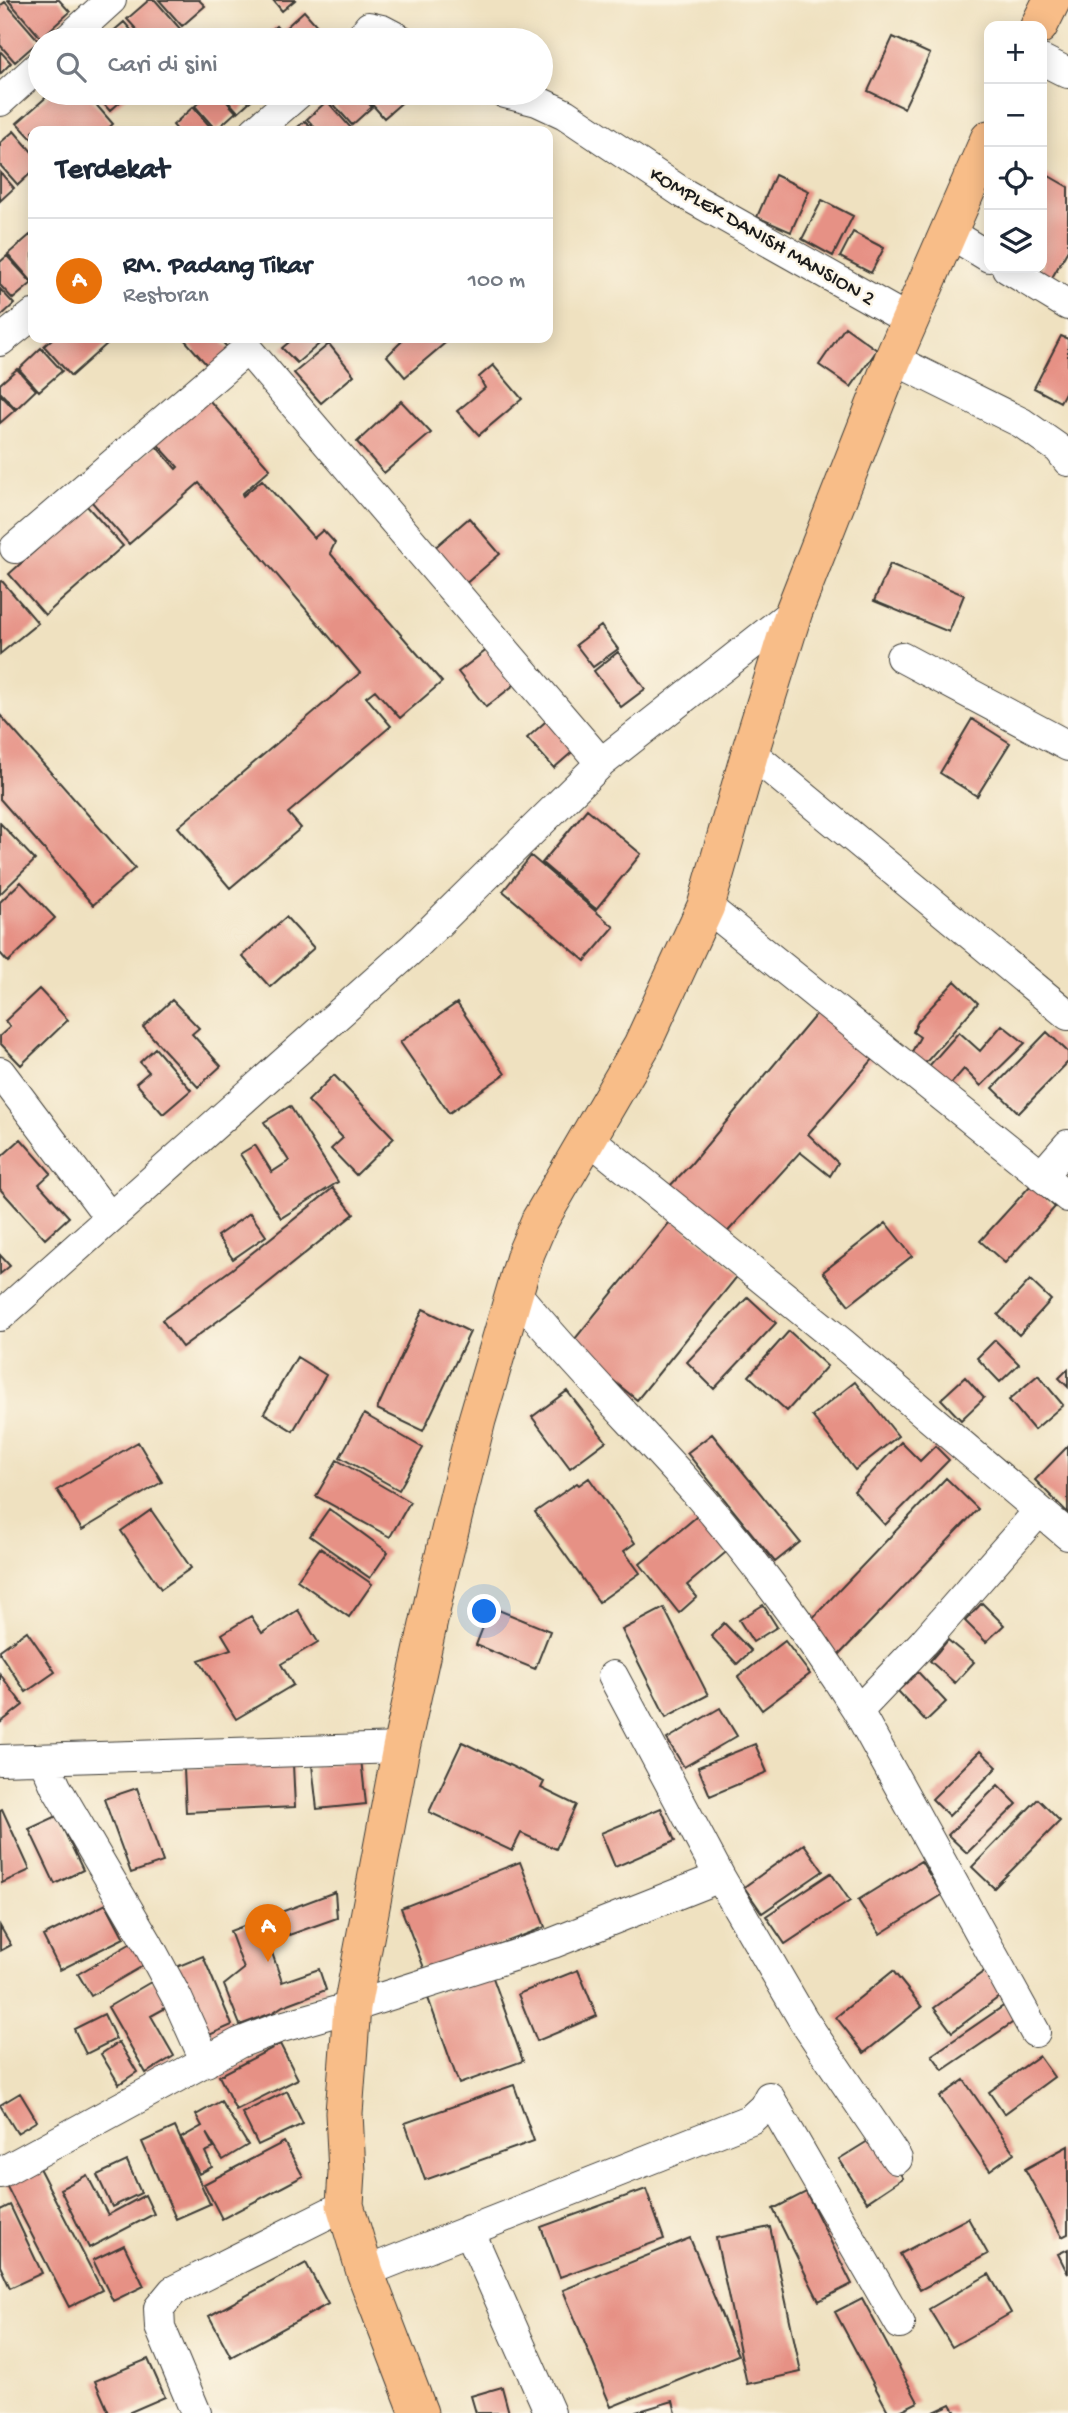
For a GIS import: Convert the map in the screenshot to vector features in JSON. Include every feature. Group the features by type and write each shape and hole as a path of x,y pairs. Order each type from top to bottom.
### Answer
{"main road":[{"path":"1042,21 1052,0"},
{"path":"419,2413 365,2272 345,2205 347,2172 344,2113 352,2007 401,1748 471,1445 526,1253 540,1220 642,1045 706,906 794,611 893,359 985,147"}],"street":[{"path":"80,28 111,0"},
{"path":"1047,62 1068,73"},
{"path":"0,101 28,76"},
{"path":"261,126 285,105"},
{"name":"KOMPLEK DANISH MANSION 2","path":"546,105 565,114 683,193 910,321"},
{"path":"948,232 984,254"},
{"path":"1015,273 1068,305"},
{"path":"0,341 28,319"},
{"path":"15,548 253,343 601,763"},
{"path":"893,359 1022,423 1059,449 1068,461"},
{"path":"0,1315 414,947 601,763 794,611"},
{"path":"901,657 1068,746"},
{"path":"750,752 1068,1015"},
{"path":"706,906 1068,1197"},
{"path":"0,1072 110,1218"},
{"path":"587,1137 843,1344 1068,1535"},
{"path":"1041,1176 1068,1145"},
{"path":"515,1292 699,1496 765,1575 814,1642 858,1711 1035,2032"},
{"path":"858,1711 923,1643 1039,1511"},
{"path":"612,1676 720,1877 804,2021 897,2159"},
{"path":"0,1760 401,1748"},
{"path":"44,1760 74,1818 177,1998 206,2063"},
{"path":"0,2174 239,2043 278,2028 553,1943 720,1877"},
{"path":"365,2272 751,2119 764,2107 769,2097 900,2325"},
{"path":"196,2413 160,2328 159,2308 173,2291 345,2205"},
{"path":"469,2231 550,2413"}],"building":[{"path":"8,0 59,0 70,12 52,28 32,28"},
{"path":"149,0 155,0 179,28 135,28 127,19"},
{"path":"159,0 199,0 205,6 182,26"},
{"path":"273,0 295,0 282,11"},
{"path":"5,2 28,28 28,51 15,62 0,45 0,6"},
{"path":"304,11 319,28 285,28"},
{"path":"124,22 129,28 117,28"},
{"path":"893,37 930,54 904,108 868,91"},
{"path":"0,51 11,63 0,74"},
{"path":"37,105 96,105 113,124 28,126 28,135 17,123"},
{"path":"105,105 117,105 110,111"},
{"path":"230,105 236,112 220,126 212,126 195,106"},
{"path":"232,105 246,105 238,112"},
{"path":"323,105 331,105 349,126 313,126 307,119"},
{"path":"334,105 370,105 372,107 352,125"},
{"path":"373,105 399,105 384,118"},
{"path":"193,107 210,126 174,126"},
{"path":"14,131 28,147 28,176 18,185 0,165 0,143"},
{"path":"0,172 14,188 0,201"},
{"path":"775,175 809,191 791,232 757,217"},
{"path":"1047,175 1068,187 1068,250 1050,281 1037,273 1047,273"},
{"path":"822,200 853,216 833,256 802,239"},
{"path":"853,232 884,248 871,273 840,257"},
{"path":"28,237 28,277 8,254"},
{"path":"7,256 28,279 28,286 13,299 0,285 0,262"},
{"path":"0,289 14,304 0,317"},
{"path":"845,327 877,350 851,387 819,365"},
{"path":"1061,336 1068,339 1068,387 1060,402 1034,388"},
{"path":"47,343 108,343 71,376 44,346"},
{"path":"187,343 223,343 234,355 214,373"},
{"path":"288,343 320,343 297,363 282,348"},
{"path":"400,343 445,343 405,377 387,356"},
{"path":"329,344 354,375 321,403 294,373"},
{"path":"41,348 62,371 39,391 19,369"},
{"path":"493,365 522,399 479,435 457,411 485,388 479,377"},
{"path":"17,369 36,390 16,409 0,392 0,384"},
{"path":"202,392 270,469 242,494 243,496 262,480 314,538 323,530 335,543 330,553 442,682 400,718 375,690 366,697 391,726 288,813 301,828 230,888 178,827 360,673 199,483 129,544 91,501 155,445 176,469 178,467 152,438"},
{"path":"0,394 15,410 0,423"},
{"path":"401,401 431,433 384,473 357,442"},
{"path":"86,505 123,546 45,615 9,574"},
{"path":"469,518 500,554 464,585 432,550"},
{"path":"890,564 964,595 949,632 874,601"},
{"path":"2,581 38,623 0,654 0,582"},
{"path":"601,626 618,649 593,667 576,645"},
{"path":"492,646 519,681 486,707 458,672"},
{"path":"618,652 645,689 621,707 594,671"},
{"path":"0,715 135,868 93,905 0,799"},
{"path":"552,716 579,746 554,768 527,738"},
{"path":"972,719 1010,743 977,796 940,773"},
{"path":"587,809 641,854 596,909 542,863"},
{"path":"0,823 35,860 0,894"},
{"path":"531,856 614,927 585,961 503,891"},
{"path":"21,882 55,918 8,962 0,953 0,902"},
{"path":"286,917 314,948 270,987 242,956"},
{"path":"955,981 978,1003 921,1068 909,1057 920,1037 913,1032 918,1021"},
{"path":"39,989 68,1020 21,1065 0,1043 0,1036 10,1027 5,1021"},
{"path":"172,1000 199,1028 192,1034 221,1066 198,1087 143,1027"},
{"path":"457,1003 505,1074 449,1113 400,1042"},
{"path":"818,1012 875,1057 808,1134 838,1163 830,1176 800,1152 721,1239 664,1192 691,1164"},
{"path":"1002,1025 1025,1043 981,1086 964,1069 949,1086 929,1066 959,1032 980,1051"},
{"path":"1047,1032 1068,1052 1068,1062 1019,1113 993,1088"},
{"path":"155,1048 191,1090 163,1114 136,1083 149,1072 140,1062"},
{"path":"334,1075 394,1138 356,1175 331,1149 343,1138 308,1101"},
{"path":"290,1106 338,1182 281,1218 240,1154 255,1145 272,1172 289,1161 264,1122"},
{"path":"21,1139 51,1173 39,1184 69,1217 45,1239 0,1189 0,1158"},
{"path":"1031,1185 1055,1207 1005,1263 980,1241"},
{"path":"333,1188 354,1214 252,1296 182,1347 162,1320 232,1269"},
{"path":"250,1213 266,1236 233,1259 217,1236"},
{"path":"673,1218 740,1273 637,1400 570,1345"},
{"path":"886,1223 912,1256 849,1305 823,1272"},
{"path":"0,1255 10,1266 0,1274"},
{"path":"1030,1280 1051,1300 1019,1335 998,1315"},
{"path":"748,1297 776,1323 714,1389 687,1362"},
{"path":"423,1309 470,1332 423,1431 377,1409"},
{"path":"789,1331 827,1366 787,1411 749,1376"},
{"path":"995,1340 1019,1364 1000,1382 977,1358"},
{"path":"297,1357 326,1375 293,1431 264,1413"},
{"path":"1068,1369 1068,1387 1059,1378"},
{"path":"1038,1375 1063,1405 1034,1430 1009,1400"},
{"path":"965,1377 984,1398 961,1420 941,1399"},
{"path":"855,1382 898,1436 855,1470 812,1416"},
{"path":"567,1391 606,1441 570,1468 532,1417"},
{"path":"364,1414 423,1448 399,1490 340,1457"},
{"path":"712,1434 800,1542 775,1562 687,1453"},
{"path":"138,1442 162,1482 82,1530 57,1490"},
{"path":"901,1442 920,1461 935,1446 949,1460 885,1525 854,1491"},
{"path":"1068,1446 1068,1513 1035,1480"},
{"path":"337,1460 410,1502 390,1537 316,1496"},
{"path":"589,1478 635,1543 624,1551 640,1573 599,1602 535,1512 577,1483 579,1485"},
{"path":"946,1478 978,1509 838,1656 806,1625"},
{"path":"329,1509 388,1552 370,1578 310,1536"},
{"path":"151,1510 191,1568 161,1589 121,1531"},
{"path":"701,1513 731,1548 687,1585 697,1597 679,1613 640,1564"},
{"path":"320,1548 372,1584 349,1617 297,1580"},
{"path":"982,1603 1004,1625 986,1642 965,1621"},
{"path":"763,1605 777,1627 753,1642 739,1620"},
{"path":"491,1607 550,1631 535,1669 476,1645"},
{"path":"664,1608 708,1695 666,1717 622,1630"},
{"path":"298,1610 318,1642 281,1664 293,1685 236,1719 199,1660 231,1649 222,1634 251,1616 262,1633"},
{"path":"724,1623 751,1651 737,1664 711,1636"},
{"path":"27,1631 55,1672 26,1692 0,1654 0,1650"},
{"path":"948,1640 974,1662 955,1683 930,1661"},
{"path":"785,1641 810,1674 762,1710 738,1677"},
{"path":"918,1672 946,1702 926,1721 898,1691"},
{"path":"0,1674 23,1705 0,1723"},
{"path":"720,1708 737,1736 684,1767 667,1739"},
{"path":"462,1742 544,1782 541,1788 576,1805 556,1849 521,1833 512,1851 429,1812"},
{"path":"755,1744 767,1772 710,1796 698,1767"},
{"path":"980,1751 997,1767 949,1816 932,1799"},
{"path":"361,1759 366,1804 317,1809 312,1765"},
{"path":"293,1764 295,1807 186,1812 184,1769"},
{"path":"998,1785 1017,1804 967,1853 948,1835"},
{"path":"137,1788 163,1862 131,1873 104,1799"},
{"path":"1038,1799 1060,1821 994,1888 972,1867"},
{"path":"661,1808 675,1841 615,1867 601,1833"},
{"path":"2,1809 30,1870 2,1883 0,1810"},
{"path":"57,1816 83,1870 55,1884 29,1829"},
{"path":"804,1844 823,1871 762,1913 744,1887"},
{"path":"921,1861 942,1895 880,1934 858,1900"},
{"path":"520,1862 545,1927 426,1973 401,1908"},
{"path":"831,1873 850,1901 785,1944 766,1916"},
{"path":"335,1892 337,1918 289,1935 286,1928 266,1935 282,1982 319,1969 326,1990 240,2025 224,1985 244,1969 230,1931"},
{"path":"106,1904 124,1938 60,1970 43,1936"},
{"path":"0,1926 11,1945 0,1951"},
{"path":"135,1941 148,1963 91,1996 78,1974"},
{"path":"203,1956 232,2025 198,2040 169,1970"},
{"path":"578,1970 597,2016 537,2041 518,1994"},
{"path":"986,1970 1003,1994 952,2032 934,2008"},
{"path":"893,1971 922,2007 864,2053 836,2017"},
{"path":"492,1975 523,2061 459,2084 428,1998"},
{"path":"156,1979 171,2005 151,2016 174,2056 146,2073 108,2007"},
{"path":"1005,2005 1015,2021 943,2070 932,2055"},
{"path":"104,2014 116,2039 86,2054 74,2029"},
{"path":"119,2042 137,2072 119,2084 101,2054"},
{"path":"280,2044 298,2079 236,2110 219,2076"},
{"path":"1039,2056 1054,2077 1004,2114 989,2092"},
{"path":"964,2080 1014,2153 990,2170 940,2097"},
{"path":"514,2085 534,2141 425,2180 405,2123"},
{"path":"287,2091 303,2124 258,2145 242,2113"},
{"path":"20,2093 37,2121 17,2133 0,2105"},
{"path":"221,2101 248,2145 223,2160 206,2133 214,2148 205,2152 212,2167 199,2174 181,2138 202,2126 196,2115"},
{"path":"175,2127 210,2204 176,2219 142,2142"},
{"path":"876,2136 903,2178 867,2202 839,2159"},
{"path":"284,2142 303,2176 222,2219 204,2184"},
{"path":"1068,2146 1068,2234 1062,2237 1025,2169"},
{"path":"127,2161 141,2193 112,2207 97,2175"},
{"path":"38,2166 102,2290 69,2307 5,2183"},
{"path":"87,2175 108,2215 145,2195 154,2214 89,2248 60,2189"},
{"path":"646,2189 664,2239 560,2277 541,2227"},
{"path":"806,2192 852,2284 819,2301 773,2209"},
{"path":"10,2205 42,2273 10,2288 0,2266 0,2210"},
{"path":"968,2218 988,2254 920,2290 900,2254"},
{"path":"770,2227 801,2372 747,2384 716,2238"},
{"path":"690,2238 738,2355 611,2407 563,2290"},
{"path":"124,2245 144,2286 113,2301 93,2260"},
{"path":"1068,2249 1068,2274 1058,2254"},
{"path":"306,2263 328,2304 231,2357 209,2316"},
{"path":"989,2274 1011,2313 952,2347 929,2309"},
{"path":"862,2298 918,2402 896,2413 889,2413 835,2312"},
{"path":"148,2359 165,2397 128,2413 109,2413 95,2381"},
{"path":"502,2387 509,2413 476,2413 471,2396"},
{"path":"673,2401 676,2413 636,2413 636,2412"},
{"path":"951,2404 956,2413 932,2413"}],"place":[{"name":"RM. Padang Tikar","path":"268,1962"}]}
